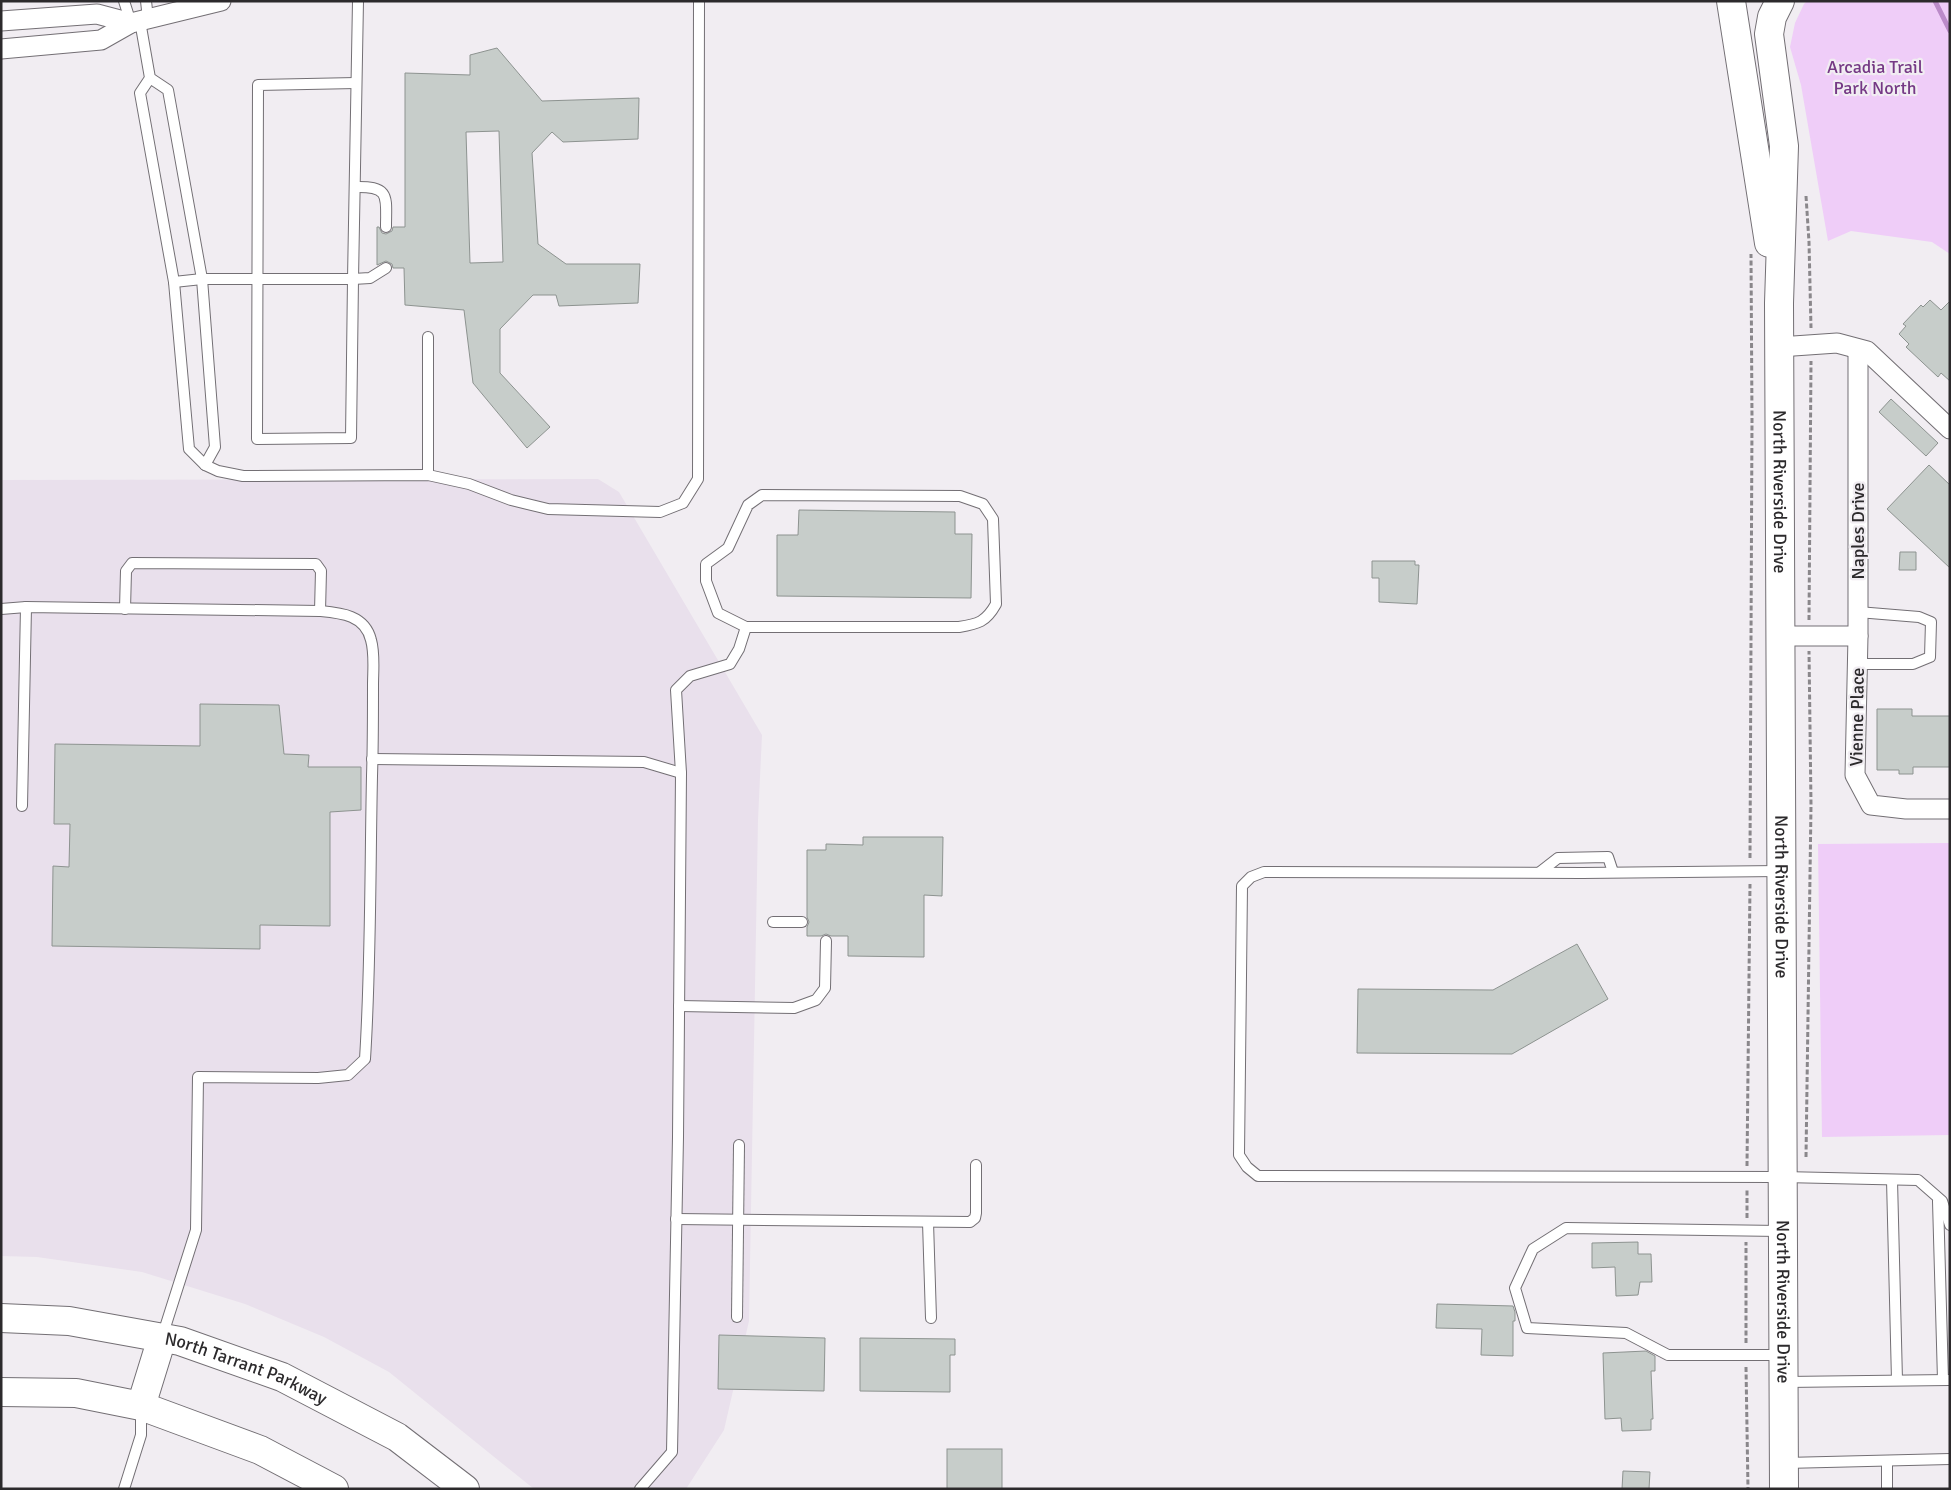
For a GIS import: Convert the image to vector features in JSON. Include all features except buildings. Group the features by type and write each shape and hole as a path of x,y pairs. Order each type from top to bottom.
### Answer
{"main road":[{"name":"North Riverside Drive","path":"1780,1 1772,17 1769,34 1784,146 1779,303 1781,870 1794,1178 1783,1231 1784,1476"},
{"name":"North Riverside Drive","path":"1730,2 1779,303"},
{"name":"North Tarrant Parkway","path":"1,1318 69,1321 180,1341 282,1377 397,1437 465,1489"},
{"path":"141,1406 162,1338"},
{"path":"1,1392 76,1393 141,1406 260,1450 334,1489"}],"street":[{"path":"1,21 97,14 142,16 221,1"},
{"path":"1,49 101,40 142,16"},
{"path":"1779,347 1838,343 1867,351 1950,429"},
{"name":"Naples Drive","path":"1858,348 1858,636"},
{"path":"1780,636 1858,636"},
{"name":"Vienne Place","path":"1858,636 1855,775 1871,805 1906,809 1950,809"}],"lane":[{"path":"124,1 142,16 150,78 140,93 174,282 189,449 205,466 218,471 243,476 428,476 469,484 511,500 548,509 594,512 660,512 683,503 698,479 698,1"},
{"path":"356,83 258,85 257,439 351,438 358,1"},
{"path":"150,78 168,90 202,279 216,447 205,466"},
{"path":"355,187 372,186 380,190 386,198 386,227"},
{"path":"174,282 202,279 370,278 386,268"},
{"path":"428,337 428,476"},
{"path":"762,495 960,496 983,504 993,518 996,604 990,616 976,625 959,627 746,627 718,613 706,581 706,564 728,548 748,505 762,495"},
{"path":"125,609 126,571 132,563 316,564 321,571 320,611"},
{"path":"1,609 26,607 338,612 355,617 371,639 373,658 370,953 366,1059 348,1075 325,1077 198,1077 196,1230 162,1338"},
{"path":"22,806 26,607"},
{"path":"1858,612 1919,617 1932,622 1930,657 1913,664 1858,664"},
{"path":"640,1489 672,1452 681,773 676,690 690,676 730,664 740,649 746,627"},
{"path":"372,759 644,762 681,773"},
{"path":"1540,872 1558,858 1608,857 1613,872"},
{"path":"1781,870 1750,872 1264,872 1251,877 1242,886 1239,1155 1247,1167 1258,1176 1918,1180 1942,1201 1950,1225"},
{"path":"772,922 802,922"},
{"path":"679,1006 794,1008 816,1000 825,988 826,941"},
{"path":"737,1317 738,1145"},
{"path":"676,1219 970,1222 975,1218 976,1165"},
{"path":"1892,1180 1897,1380"},
{"path":"1784,1382 1946,1380 1938,1198"},
{"path":"928,1222 931,1318"},
{"path":"1783,1231 1566,1228 1533,1249 1515,1288 1527,1328 1626,1333 1668,1355 1783,1355"},
{"path":"124,1488 141,1435 141,1406"},
{"path":"1784,1476 1887,1461 1950,1459"},
{"path":"1887,1461 1887,1489"}],"path":[{"path":"1794,1178 1811,805 1809,636 1811,345 1806,195"},
{"path":"1748,1489 1746,1230 1752,428 1750,244"}],"shaded area":[{"path":"598,479 619,492 762,735 758,820 749,1321 724,1430 686,1489 534,1489 389,1372 324,1337 245,1304 142,1272 37,1257 1,1256 1,480"}],"green space":[{"name":"Arcadia Trail Park North","path":"1807,1 1950,1 1950,254 1932,242 1851,231 1828,241 1801,85 1790,47 1795,23"},
{"path":"1950,843 1950,1135 1822,1137 1818,844"}],"waterway":[{"path":"1935,1 1950,31"}]}
